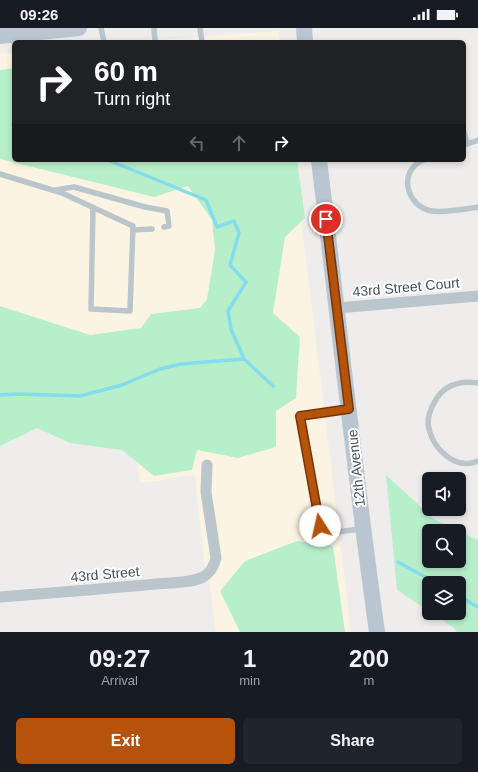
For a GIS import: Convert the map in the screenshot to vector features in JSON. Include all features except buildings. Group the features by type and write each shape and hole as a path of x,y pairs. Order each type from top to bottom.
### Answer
{"street":[{"path":"0,36 80,28"},
{"path":"304,28 305,40"},
{"name":"12th Avenue","path":"319,162 363,529 377,632"},
{"name":"43rd Street Court","path":"337,308 478,296"},
{"name":"43rd Street","path":"0,597 107,589 201,578 211,571 215,564 216,558 206,492 207,465"}],"lane":[{"path":"101,28 104,40"},
{"path":"154,28 155,40"},
{"path":"200,28 202,40"},
{"path":"466,144 478,140"},
{"path":"419,162 412,167 408,176 407,188 412,198 420,206 431,211 478,207"},
{"path":"0,174 62,193 133,226 130,311 91,309 93,208"},
{"path":"52,190 74,187 145,207 167,211 169,226 164,227"},
{"path":"133,230 152,229"},
{"path":"478,383 467,381 457,383 442,391 437,397 430,412 428,423 431,436 440,451 450,459 462,463 478,461"},
{"path":"349,409 300,416 320,526 336,532 363,529"}],"shaded area":[{"path":"278,31 280,40 151,40"},
{"path":"12,52 12,162 294,162 351,632 216,632 210,587 204,559 195,475 140,483 131,408 0,422 0,54"}],"green space":[{"path":"12,68 12,162 0,159 0,70"},
{"path":"12,162 297,162 305,218 285,237 273,313 300,337 296,398 276,411 276,447 238,458 197,450 192,470 154,476 122,450 70,443 37,428 0,446 0,306 90,335 141,328 151,314 200,308 207,299 215,250 212,220 188,186 154,197"},
{"path":"386,475 422,508 422,516 431,516 444,524 422,524 422,568 466,568 466,534 478,540 478,632 457,632 454,628 442,620 466,620 466,576 422,576 422,606 397,590"},
{"path":"297,541 333,546 345,632 240,632 220,591 245,561"}],"waterway":[{"path":"113,162 206,200 217,227 234,221 239,233 230,265 246,282 228,311 231,329 244,359"},
{"path":"0,395 18,394 80,396 122,385 160,369 181,364 244,359 273,386"},
{"path":"398,562 423,576"},
{"path":"466,600 478,607"}],"route":[{"path":"320,526 300,416 349,409 326,219"}]}
